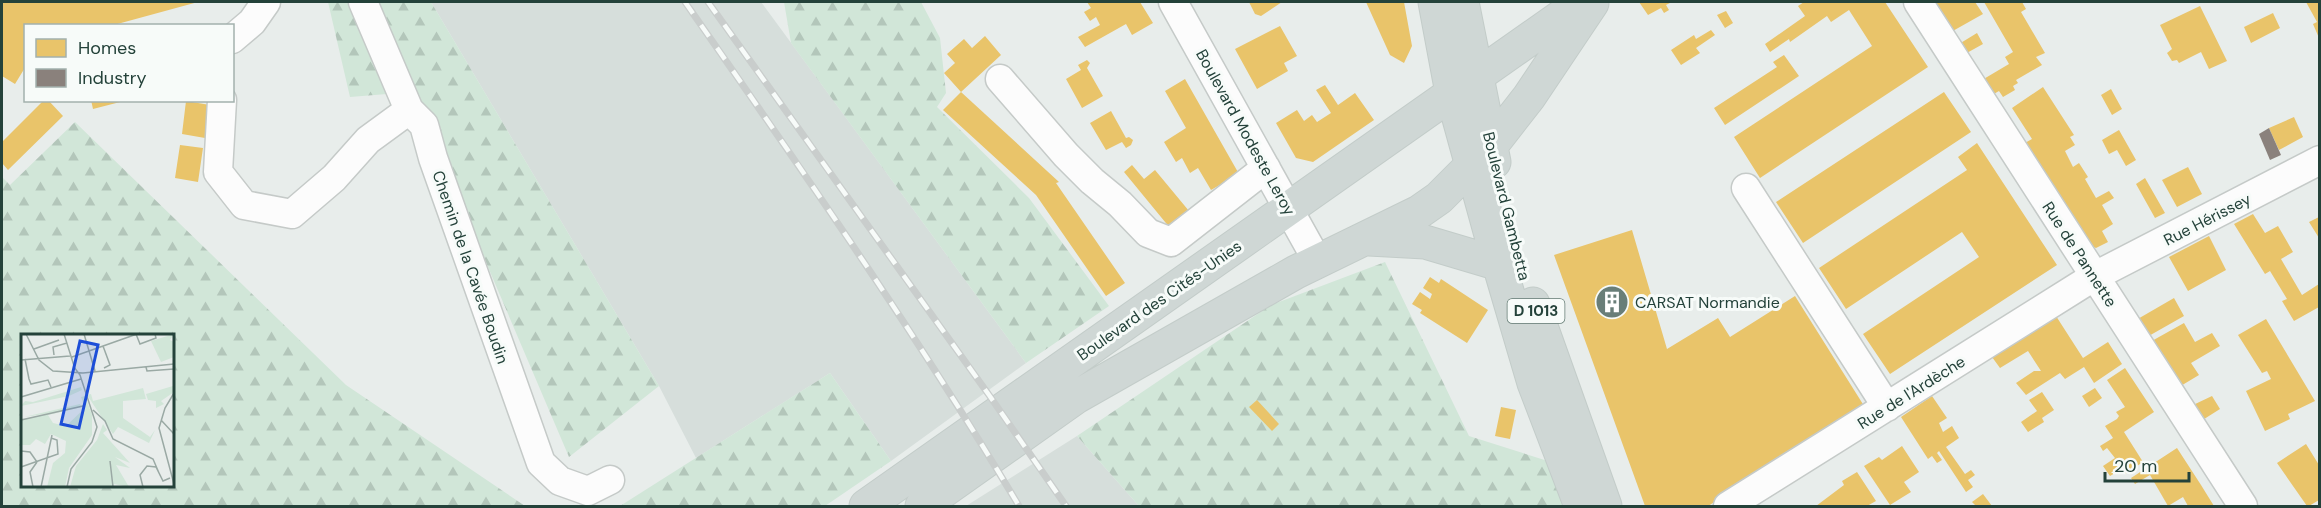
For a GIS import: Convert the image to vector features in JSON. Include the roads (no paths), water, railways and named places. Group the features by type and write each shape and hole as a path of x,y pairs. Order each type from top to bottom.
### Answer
{"main road":[{"path":"1420,116 1429,79 1430,2"},
{"name":"Boulevard Gambetta","path":"1453,2 1464,84 1481,156 1513,238 1538,318 1605,507"},
{"name":"Boulevard des Cités-Unies","path":"866,507 1582,2"},
{"name":"Boulevard des Cités-Unies","path":"922,507 1076,397 1296,272 1367,239 1419,212 1439,198 1481,156 1529,97 1593,2"},
{"name":"D 1013","path":"1481,156 1499,264 1534,382 1581,507"},
{"path":"1367,239 1425,242 1499,264"}],"street":[{"path":"234,37 252,21 266,2"},
{"name":"Chemin de la Cavée Boudin","path":"363,2 409,110 424,125 433,158 541,464 560,481 588,491 610,480"},
{"name":"Boulevard Modeste Leroy","path":"1173,2 1318,262"},
{"name":"Rue de Pannette","path":"1918,2 2243,507"},
{"path":"1000,79 1066,156 1092,181 1120,204 1148,233 1171,242 1266,168"},
{"path":"222,102 218,172 244,205 292,214 334,178 368,140 409,110"},
{"name":"Rue Hérissey","path":"2094,276 2319,160"},
{"path":"1746,188 1887,407"},
{"name":"Rue de l'Ardèche","path":"1728,507 2094,276"}],"railway":[{"path":"685,2 814,188 940,377 1019,506"},
{"path":"708,2 1066,506"}],"place":[{"name":"CARSAT Normandie","path":"1612,302"}]}
